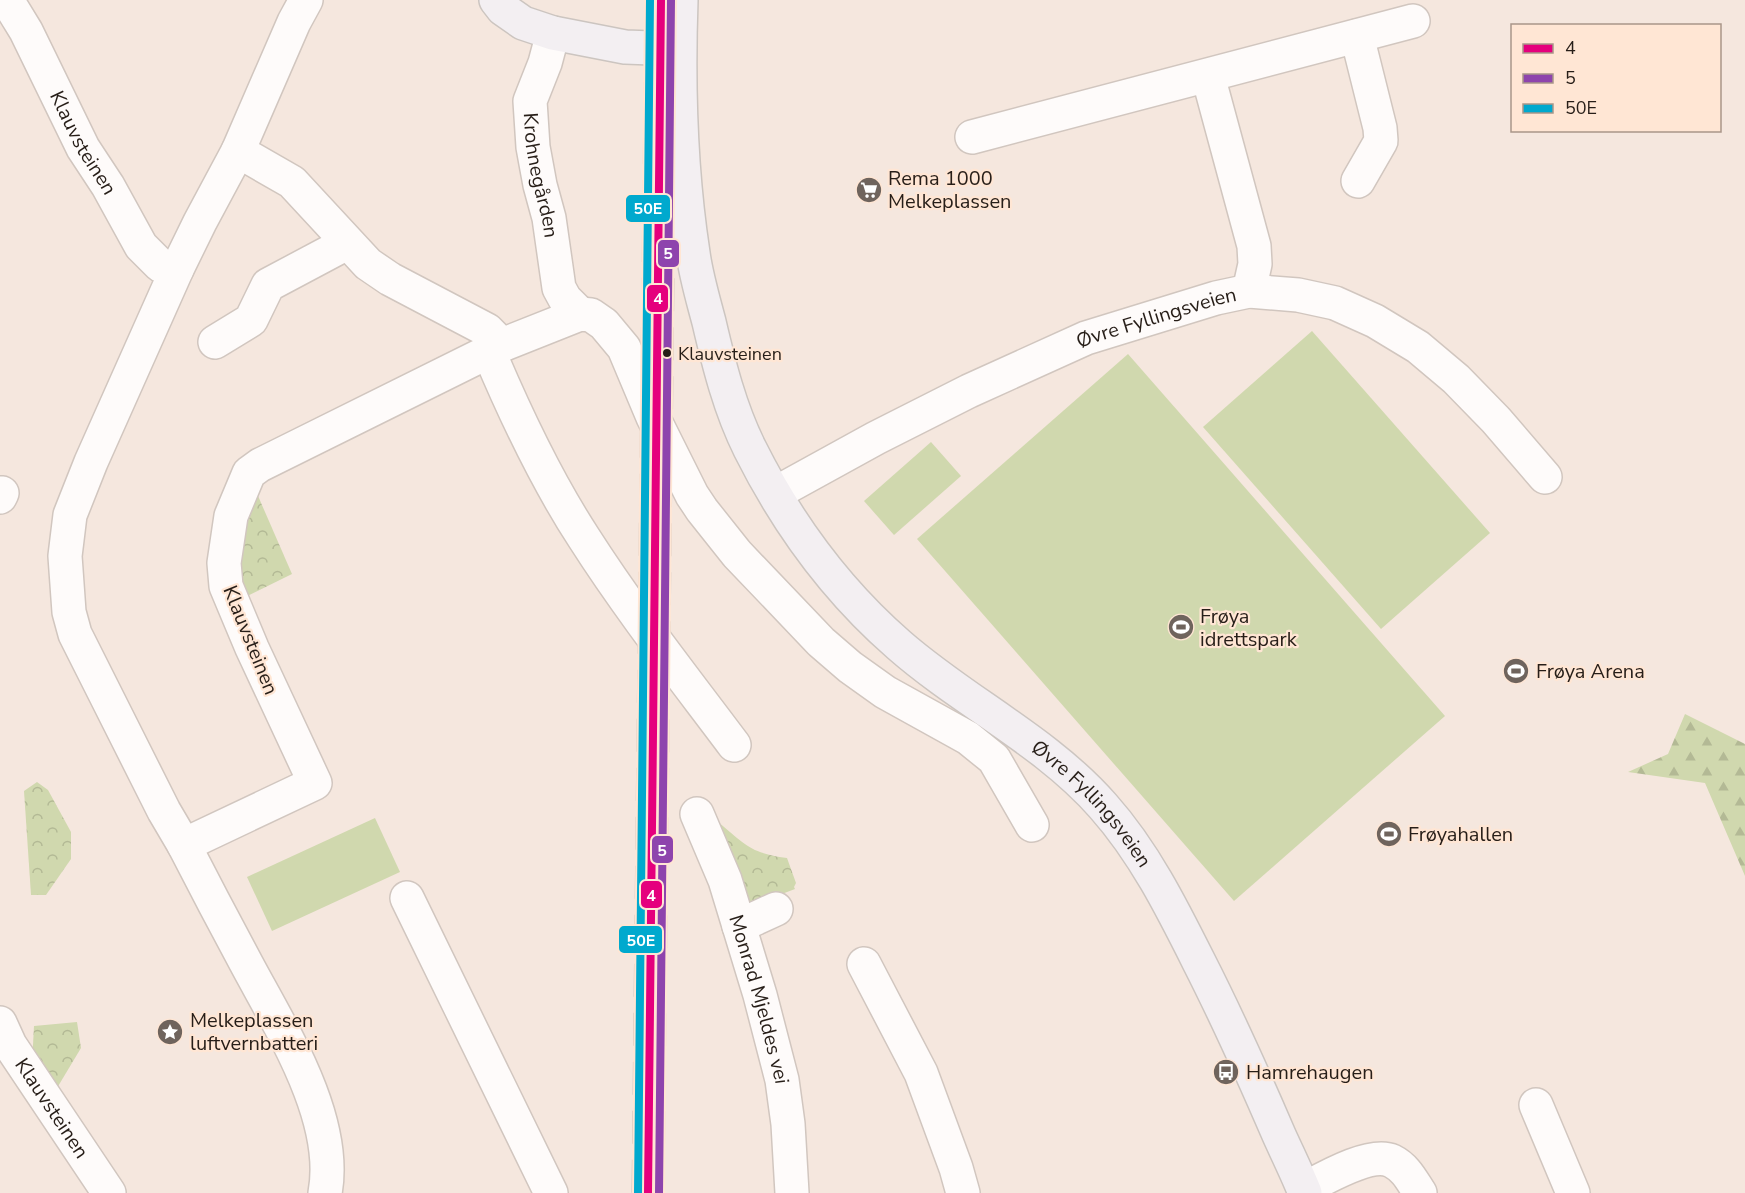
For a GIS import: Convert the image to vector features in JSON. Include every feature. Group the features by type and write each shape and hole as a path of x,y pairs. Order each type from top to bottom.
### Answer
{"main road":[{"path":"496,0 503,9 524,23 553,33 625,47 679,49"},
{"name":"Øvre Fyllingsveien","path":"681,0 679,104 693,256 716,354 731,402 750,448 809,548 847,594 897,643 941,679 1054,760 1104,807 1123,831 1162,891 1228,1020 1304,1191"}],"street":[{"name":"Klauvsteinen","path":"7,0 29,38 83,148 108,186 141,246 160,265 177,269"},
{"path":"306,0 294,22 238,151 177,269 91,462 70,515 65,556 69,612 75,634 164,811 304,1075 322,1122 326,1152 325,1193"},
{"path":"972,137 1413,21"},
{"name":"Krohnegården","path":"553,33 545,63 530,101 533,147 549,218 560,288 565,300 580,314"},
{"path":"1357,36 1380,128 1381,141 1358,181"},
{"name":"Øvre Fyllingsveien","path":"1208,76 1254,246 1255,264 1249,291"},
{"path":"238,151 292,182 368,264 390,279 487,330 532,448 583,537 734,745"},
{"path":"215,342 251,320 268,285 347,243"},
{"name":"Øvre Fyllingsveien","path":"776,494 876,438 969,391 1086,338 1216,298 1249,291 1298,295 1335,303 1376,321 1418,346 1456,379 1496,420 1545,477"},
{"name":"Klauvsteinen","path":"184,845 315,783 252,648 226,586 224,563 231,516 249,473 260,465 495,348 580,314"},
{"name":"Øvre Fyllingsveien","path":"580,314 591,315 604,324 624,348 652,417 693,495 737,554 821,642 850,667 885,692 968,738 994,759 1032,825"},
{"name":"Monrad Mjeldes vei","path":"697,814 725,880 760,995 782,1080 788,1124 792,1193"},
{"path":"407,898 551,1193"},
{"path":"739,926 776,909"},
{"path":"864,964 921,1074 963,1193"},
{"name":"Klauvsteinen","path":"0,1023 10,1045 108,1193"},
{"path":"1536,1105 1573,1193"},
{"path":"1304,1191 1334,1173 1377,1159 1390,1160 1405,1170 1420,1193"}],"green space":[{"path":"1312,331 1490,533 1381,629 1203,427"},
{"name":"Frøya idrettspark","path":"1128,354 1445,716 1234,901 917,539"},
{"path":"931,442 961,476 894,535 864,501"},
{"path":"255,489 292,574 235,602 241,513"},
{"path":"1685,714 1745,744 1745,876 1705,783 1628,772 1668,754"},
{"path":"37,782 48,790 71,832 71,859 46,895 31,895 24,791"},
{"path":"375,818 400,872 272,931 247,877"},
{"path":"718,822 749,847 765,854 787,858 796,883 795,889 745,908"},
{"path":"77,1022 81,1048 51,1098 32,1064 34,1026"}],"tunnel":[{"path":"648,1193 661,0"}],"transit line":[{"name":"50E","path":"638,1193 650,0"},
{"name":"4","path":"648,1193 661,0"},
{"name":"5","path":"659,1193 671,0"}],"place":[{"name":"Rema 1000 Melkeplassen","path":"869,190"},
{"name":"Klauvsteinen","path":"667,353"},
{"name":"Frøya idrettspark","path":"1181,627"},
{"name":"Frøya Arena","path":"1516,671"},
{"name":"Frøyahallen","path":"1389,834"},
{"name":"Melkeplassen luftvernbatteri","path":"170,1032"},
{"name":"Hamrehaugen","path":"1226,1072"}]}
